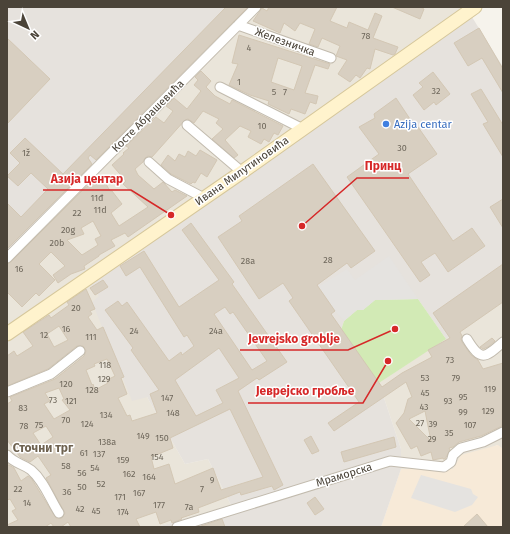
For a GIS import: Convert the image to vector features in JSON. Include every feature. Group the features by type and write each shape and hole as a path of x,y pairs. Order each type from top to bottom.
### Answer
{"street":[{"name":"Косте Абрашевића","path":"7,258 256,7"},
{"name":"Ивана Милутиновића","path":"7,334 242,172 475,7"},
{"name":"Железничка","path":"238,25 331,58"},
{"path":"220,87 302,129"},
{"path":"187,125 242,172"},
{"path":"150,162 168,179 204,198"},
{"path":"468,339 473,349 483,356 488,355 503,342"},
{"path":"7,392 51,374 80,351"},
{"name":"Мраморска","path":"177,527 390,461 444,467 452,462 453,455 461,448 483,442 503,432"},
{"path":"7,455 13,461 32,471 41,482 59,513"}],"shaded area":[{"path":"7,7 248,7 7,255"},
{"path":"248,7 471,7 99,296 147,397 185,464 208,459 231,505 157,527 7,527 7,255"},
{"path":"467,9 503,67 503,300 446,339 418,299 375,300 363,310 357,310 344,321 341,330 379,383 401,449 401,469 381,527 157,527 231,505 208,459 185,464 147,397 132,401 92,302 99,296 83,272"},
{"path":"389,256 418,299 375,300 363,310 357,310 344,321 318,287 347,269 355,280"},
{"path":"503,300 503,449 497,445 453,469 401,469 401,449 379,383"},
{"path":"498,445 503,449 503,527 381,527 401,469 453,469 461,455"},
{"path":"421,475 471,489 473,494 478,497 472,505 455,512 411,498"}],"green space":[{"path":"418,299 446,339 379,383 341,330 344,321 357,310 363,310 375,300"}],"building":[{"path":"226,7 248,7 96,160 90,155 88,158 92,164 7,249 7,203 21,217 48,189 31,173 18,186 7,176 20,163 10,153 25,138 63,174"},
{"path":"269,7 337,7 330,21 347,28 349,22 368,30 375,13 382,16 373,38 398,47 393,55 375,49 370,69 367,68 360,78 356,75 350,82 338,74 347,60 336,56 340,46 322,38 318,47 309,44 315,29 300,23 295,31 284,23 280,33 253,21 262,8 267,11"},
{"path":"392,7 420,7 424,9 420,19"},
{"path":"479,28 503,69 503,93 482,58 468,66 454,43"},
{"path":"239,35 330,64 328,69 315,65 305,93 318,96 316,104 310,102 305,114 291,109 289,114 268,104 269,101 250,95 229,85 238,64 232,63","holes":["278,58 302,66 294,90 271,82"]},
{"path":"7,38 50,79 7,124"},
{"path":"201,71 211,81 206,87 215,96 230,104 232,100 283,126 278,135 274,133 269,142 264,139 261,144 248,137 251,131 240,126 225,140 238,155 234,158 212,139 223,129 216,123 219,119 203,111 194,123 188,119 185,120 152,157 148,156 145,158 143,162 135,169 138,175 154,189 163,182 172,192 175,190 187,196 128,237 125,233 111,240 115,246 84,266 85,269 71,274 58,283 53,275 65,266 51,252 39,264 55,280 39,296 36,293 22,307 7,292 7,264 11,262 85,188 102,177 110,191 112,191 122,204 111,213 119,226 148,207 123,184 126,181 112,165 129,148 126,146 156,117 164,123 173,111 166,106 174,98 187,109 201,91 194,85 198,80 195,77","holes":["93,221 101,236 95,239 98,245 82,255 67,240 84,234 81,228"]},
{"path":"433,72 450,94 436,105 434,102 424,110 413,95 423,87 419,83"},
{"path":"481,89 503,125 503,157 483,124 488,122 471,94"},
{"path":"396,98 416,128 418,127 437,154 408,174 453,241 472,228 485,246 448,272 435,253 421,262 430,275 420,282 347,177 379,154 359,127 375,118 374,114"},
{"path":"200,150 217,160 207,177 201,173 195,183 193,182 191,184 171,174 161,165 168,155 175,161 179,154 185,157 188,151 196,156"},
{"path":"313,164 375,251 351,268 347,263 317,285 335,311 331,314 382,387 402,373 432,357 428,350 450,338 433,313 503,264 503,302 460,332 462,342 471,355 478,360 483,369 503,363 502,426 481,436 459,442 453,447 449,448 450,450 445,459 433,460 431,452 421,456 417,446 411,449 396,423 404,413 408,399 412,397 406,382 334,431 328,423 359,402 289,301 293,298 283,283 259,299 218,237 242,221 239,216","holes":["425,411 431,441 409,419"]},
{"path":"503,199 503,228 490,207"},
{"path":"191,223 234,282 232,284 287,362 259,380 257,378 238,391 283,485 274,490 272,486 241,495 240,492 198,508 199,512 181,518 182,519 172,523 171,520 160,524 156,512 136,519 140,527 71,527 68,522 61,527 54,527 51,523 45,527 7,527 7,525 18,520 12,511 16,509 10,499 7,500 7,465 14,468 21,481 28,476 31,478 56,518 62,518 65,513 46,478 51,475 38,456 30,462 20,457 7,440 7,404 12,401 10,397 55,379 84,356 86,351 83,346 77,346 48,369 7,386 7,356 14,351 17,356 33,346 23,332 49,315 51,318 69,305 67,302 86,289 95,309 90,311 92,314 88,317 97,330 103,327 124,377 121,378 127,394 118,398 127,416 130,415 132,421 157,413 150,394 159,390 131,350 133,348 105,310 118,301 122,306 127,302 169,361 181,352 182,355 194,346 187,335 184,337 140,267 126,276 120,266 144,251 179,307 219,280 182,230","holes":["225,307 230,314 233,312 267,361 252,370 214,314","59,326 68,340 54,347 47,334","219,348 239,378 216,390 223,403 196,416 175,380","107,359 115,376 107,380 108,383 95,390 86,370 95,366 94,364","59,388 64,399 62,400 70,410 54,419 44,404 50,401 45,393","230,409 263,477 221,490 213,468 175,484 169,464 154,469 151,457 173,448 170,438","46,426 53,437 41,445 33,433"]},
{"path":"103,280 108,287 95,295 90,288"},
{"path":"492,338 495,341 488,347 483,349 480,347"},
{"path":"311,436 319,451 312,454 304,440"},
{"path":"394,437 396,447 344,462 341,452"},
{"path":"315,497 324,509 315,515 307,503"},
{"path":"477,514 488,527 463,527"},
{"path":"222,519 225,527 201,527 201,526"}],"place":[{"name":"Azija centar","path":"386,124"},
{"name":"Азија центар","path":"171,215"},
{"name":"Принц","path":"302,226"},
{"name":"Jevrejsko groblje","path":"395,329"},
{"name":"Јеврејско гробље","path":"388,361"}],"district":[{"name":"Сточни трг","path":"43,448"}]}
